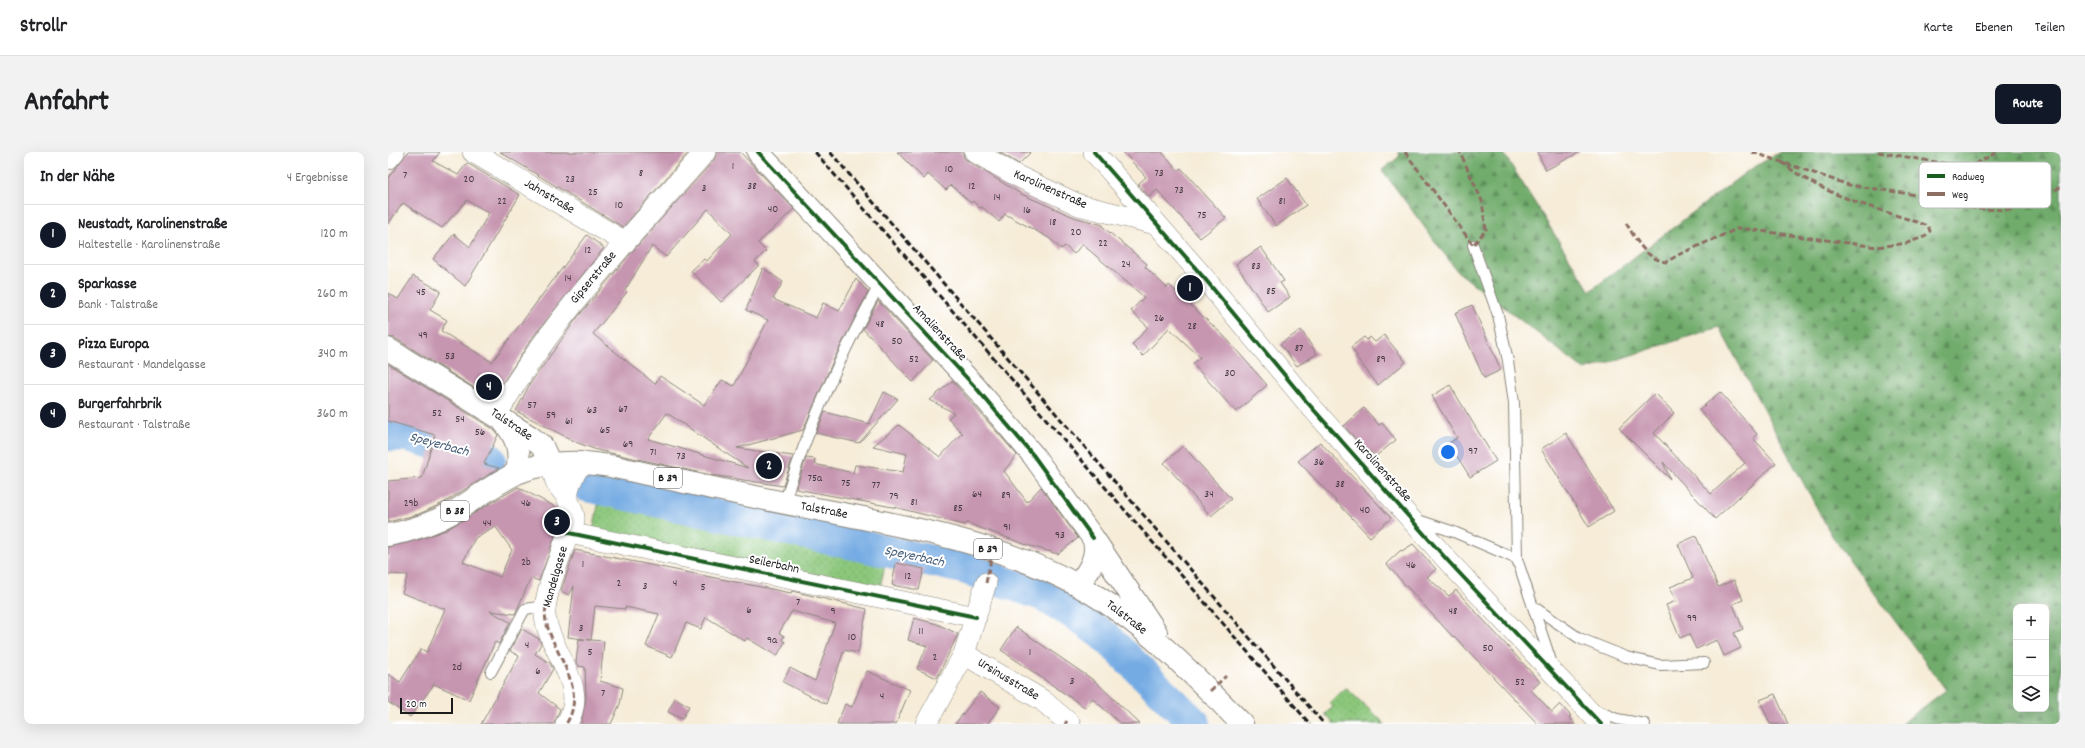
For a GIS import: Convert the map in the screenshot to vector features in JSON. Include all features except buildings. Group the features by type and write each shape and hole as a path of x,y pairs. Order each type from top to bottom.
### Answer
{"main road":[{"name":"Amalienstraße","path":"758,152 977,389 1034,455 1093,538 1170,653"},
{"name":"Talstraße","path":"388,349 497,414 542,446 550,464 584,462 894,524 993,550 1035,565 1078,585 1109,604 1170,653 1242,724"},
{"path":"497,414 511,431 518,443 519,461 517,473 550,464"},
{"name":"B 38","path":"388,535 414,529 455,511 517,473"},
{"path":"1078,585 1092,563 1095,543 1093,538"}],"street":[{"path":"388,159 394,152"},
{"name":"Jahnstraße","path":"473,152 625,242"},
{"name":"Gipserstraße","path":"497,414 530,360 556,324 625,242 705,152"},
{"name":"Karolinenstraße","path":"975,152 1017,176 1079,205 1156,224 1306,401 1449,562 1601,724"},
{"path":"1094,152 1156,224"},
{"path":"568,498 575,473 584,462"},
{"name":"Mandelgasse","path":"550,464 557,484 568,498 574,520 550,589 546,606 547,625 567,669 573,689 572,711 566,724"},
{"name":"Seilerbahn","path":"569,533 976,617"},
{"path":"926,724 964,654 986,583"},
{"name":"Ursinusstraße","path":"964,654 1042,700 1070,724"}],"lane":[{"path":"1473,245 1498,315 1508,361 1514,403 1517,559 1556,676"},
{"path":"784,503 816,418 862,316 880,284"},
{"path":"1412,519 1454,532 1517,559"},
{"path":"491,672 525,609 546,606"},
{"path":"1534,607 1579,638 1626,657 1660,665 1704,663"},
{"path":"1583,705 1617,719 1645,724"}],"green space":[{"path":"1398,152 1503,152 1590,291 1746,172 1780,152 2061,152 2061,724 1901,724 1946,690 1832,536 1719,327 1585,370 1457,271 1382,170 1399,157"},
{"path":"600,495 887,557 880,587 593,531"},
{"path":"1346,688 1385,724 1334,724 1325,714 1333,707 1329,703"}],"waterway":[{"name":"Speyerbach","path":"388,435 408,436 490,459"},
{"name":"Speyerbach","path":"587,486 964,568 1040,594 1074,614 1106,637 1195,724"}],"railway":[{"path":"815,152 1310,724"},
{"path":"830,152 1324,724"}],"marked path":[{"path":"1405,152 1473,245 1486,230 1482,201 1460,152"},
{"path":"1752,152 1849,185 1919,196"},
{"path":"1878,152 1936,162"},
{"path":"1979,162 1998,152"},
{"path":"1626,223 1642,248 1647,253 1652,257 1666,262 1680,254 1739,228 1877,247 1907,243 1924,237 1930,231 1928,226 1871,207 1816,185 1783,163"},
{"path":"2051,192 2061,187"},
{"path":"1973,208 2011,210 2015,208"},
{"path":"986,583 993,550"},
{"path":"550,589 545,616 551,637 568,674 574,699 572,711 566,724"},
{"path":"1210,691 1226,676"}],"cycle path":[{"path":"758,152 977,389 1033,455 1093,538"},
{"path":"1094,152 1205,279 1306,401 1449,562 1601,724"},
{"path":"569,533 976,617"}],"place":[{"name":"Neustadt, Karolinenstraße","path":"1190,288"},
{"name":"Burgerfahrbrik","path":"489,387"},
{"name":"Sparkasse","path":"769,466"},
{"name":"Pizza Europa","path":"557,522"}]}
